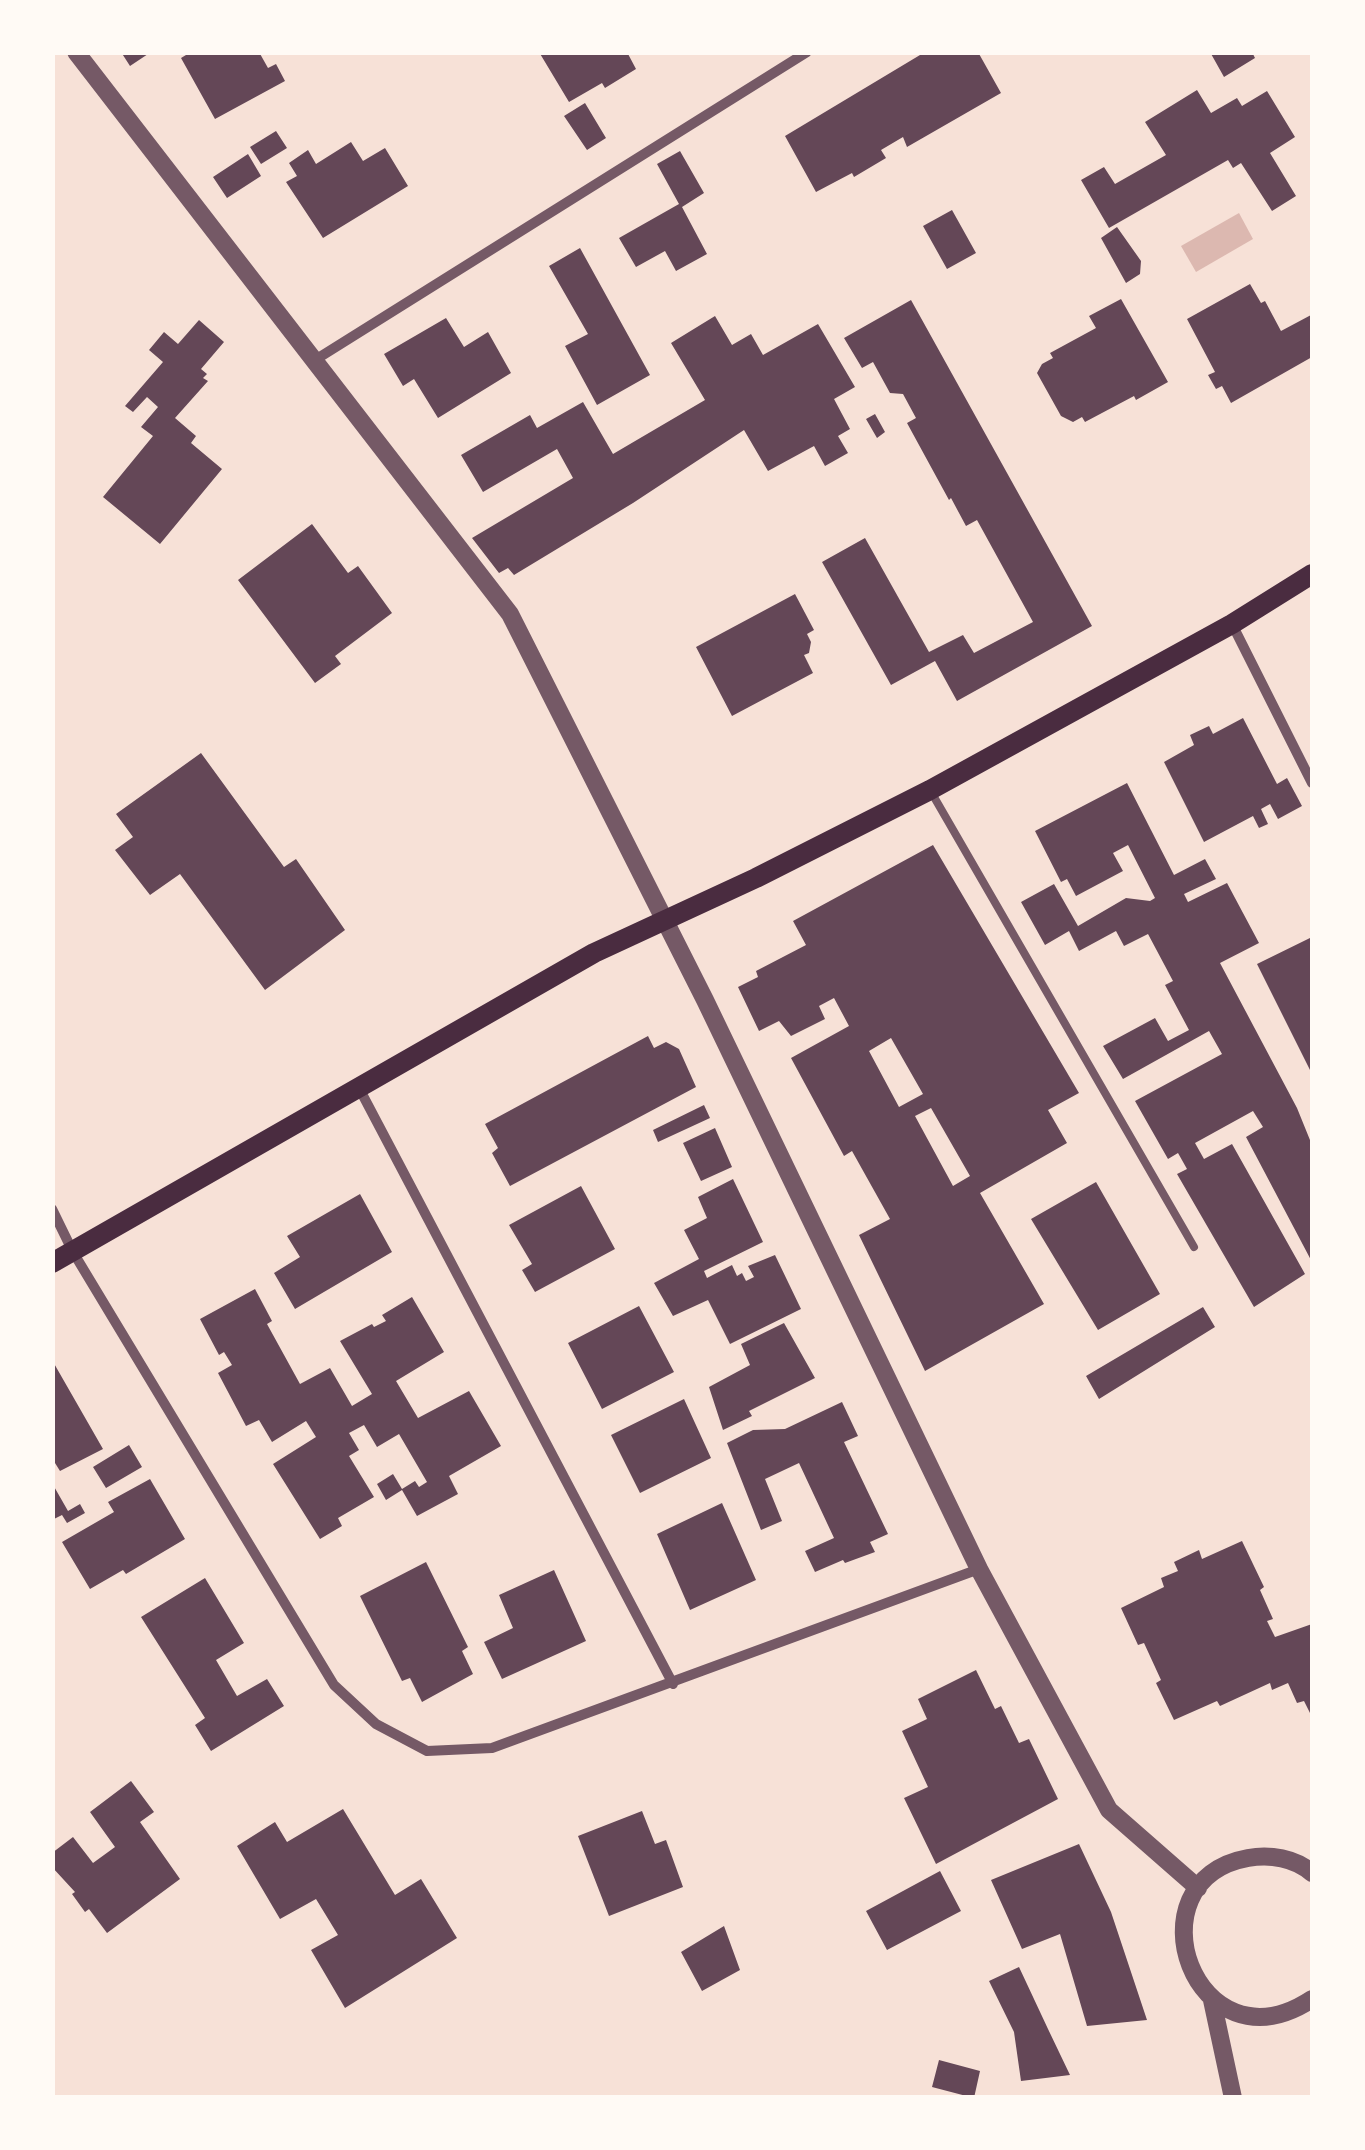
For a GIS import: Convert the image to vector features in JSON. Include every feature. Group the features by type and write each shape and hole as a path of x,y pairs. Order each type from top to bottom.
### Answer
{"main road":[{"path":"52,1263 594,952 664,922 930,790 1232,624 1312,574"}],"street":[{"path":"76,52 510,614 979,1570 1110,1810 1198,1888"},
{"path":"315,360 807,52"},
{"path":"1232,624 1312,783"},
{"path":"358,1087 673,1684"},
{"path":"52,1210 73,1252 334,1685 376,1724 427,1752 492,1748 979,1570"},
{"path":"1312,1874 1285,1858 1237,1860 1216,1871 1198,1888 1187,1910 1182,1934 1185,1959 1196,1981 1212,2000 1232,2011 1254,2017 1276,2016 1312,2000"},
{"path":"1212,2000 1232,2098"}],"lane":[{"path":"930,790 1194,1247"}],"shaded area":[{"path":"1239,213 1253,239 1196,272 1181,246"}],"building":[{"path":"121,52 151,52 130,66"},
{"path":"191,52 259,52 268,68 276,64 285,81 215,119 181,58"},
{"path":"539,52 627,52 636,69 605,88 602,83 569,102"},
{"path":"925,52 978,52 1001,93 907,147 903,137 881,150 886,158 854,177 852,173 816,192 785,136"},
{"path":"1210,52 1252,52 1255,58 1224,77"},
{"path":"1197,90 1211,113 1237,98 1242,106 1267,91 1295,137 1270,153 1296,196 1272,211 1241,163 1233,168 1228,160 1109,228 1081,180 1104,167 1115,184 1166,155 1145,122"},
{"path":"585,103 606,138 587,150 564,116"},
{"path":"276,131 287,148 261,164 250,147"},
{"path":"351,142 363,161 385,148 408,186 323,238 286,182 297,176 289,163 308,150 316,164"},
{"path":"680,151 704,193 682,207 707,254 676,271 665,251 636,267 619,238 679,204 657,164"},
{"path":"248,154 261,176 227,198 213,177"},
{"path":"952,210 976,253 947,269 923,226"},
{"path":"1117,227 1141,261 1140,274 1126,283 1101,238"},
{"path":"580,248 650,375 597,405 565,346 588,334 549,266"},
{"path":"1250,284 1261,303 1265,301 1281,331 1311,315 1312,357 1231,403 1222,386 1216,389 1208,375 1215,372 1187,319"},
{"path":"1121,299 1168,382 1085,422 1082,417 1073,422 1061,416 1037,373 1042,364 1053,358 1050,353 1096,328 1089,316"},
{"path":"911,300 1092,626 957,701 935,661 891,685 822,562 865,538 929,652 963,635 974,653 1033,622 977,520 966,526 949,500 907,423 916,418 903,394 890,393 873,362 862,368 844,338"},
{"path":"715,316 732,345 751,334 763,355 818,324 855,387 834,399 850,429 838,436 848,453 825,466 814,446 768,471 744,430 514,575 508,568 499,573 472,538 573,478 557,449 483,492 461,455 530,415 537,428 583,402 613,454 705,400 671,343"},
{"path":"446,318 464,347 488,332 511,373 438,418 414,379 403,386 384,354"},
{"path":"199,320 224,342 201,369 208,381 175,418 196,436 191,443 222,469 160,544 103,497 153,436 141,427 158,407 147,397 133,412 125,406 163,362 149,350 164,332 178,344"},
{"path":"875,414 885,432 877,438 866,419"},
{"path":"312,524 348,573 358,566 392,613 335,656 341,664 315,683 238,580"},
{"path":"795,594 814,630 807,634 811,642 809,653 804,655 813,673 732,716 696,647"},
{"path":"1243,718 1277,784 1287,778 1302,806 1278,819 1270,804 1261,809 1268,824 1259,828 1253,816 1204,842 1164,762 1194,745 1190,735 1209,726 1213,734"},
{"path":"201,753 284,867 296,859 345,930 265,990 180,874 150,895 115,850 133,837 116,814"},
{"path":"1127,783 1174,875 1205,859 1216,879 1184,894 1188,902 1227,883 1259,943 1220,963 1297,1108 1312,1145 1312,1262 1246,1137 1263,1127 1253,1111 1195,1143 1204,1159 1232,1144 1305,1274 1254,1307 1177,1174 1187,1169 1178,1153 1168,1159 1135,1101 1222,1054 1209,1031 1123,1079 1103,1046 1155,1018 1168,1041 1189,1030 1165,985 1173,981 1148,934 1124,946 1116,931 1079,951 1069,931 1045,945 1021,902 1054,884 1078,926 1126,898 1155,898 1128,845 1113,853 1123,871 1076,896 1067,879 1061,882 1035,831"},
{"path":"933,845 1079,1093 1048,1110 1067,1143 980,1193 1044,1304 925,1371 859,1235 890,1219 852,1151 844,1156 791,1058 849,1026 834,998 819,1006 825,1019 791,1036 779,1021 759,1031 738,987 758,977 756,971 806,945 793,921","holes":["891,1038 923,1094 899,1107 869,1051","931,1108 970,1176 953,1186 915,1116"]},
{"path":"1312,937 1312,1074 1257,964"},
{"path":"648,1036 654,1048 666,1042 679,1049 696,1087 510,1186 492,1153 498,1148 485,1124"},
{"path":"704,1105 710,1118 658,1142 653,1130"},
{"path":"715,1128 732,1167 701,1181 683,1143"},
{"path":"733,1179 763,1242 704,1271 707,1278 732,1265 737,1276 742,1273 746,1281 754,1277 748,1266 775,1255 801,1309 730,1344 708,1300 673,1316 654,1283 699,1259 684,1230 707,1218 698,1197"},
{"path":"1096,1182 1160,1294 1098,1330 1031,1219"},
{"path":"581,1186 615,1249 535,1292 522,1270 532,1264 509,1225"},
{"path":"360,1194 392,1252 295,1309 274,1273 300,1257 287,1236"},
{"path":"255,1289 272,1321 267,1324 300,1384 330,1368 352,1406 372,1394 340,1341 386,1321 382,1315 412,1297 444,1352 396,1381 418,1418 469,1391 501,1446 449,1476 458,1494 417,1516 402,1490 386,1500 377,1484 393,1474 402,1489 415,1481 419,1487 427,1482 399,1434 377,1447 364,1425 349,1433 359,1450 349,1456 374,1497 338,1518 342,1526 320,1539 273,1464 316,1437 306,1421 272,1442 259,1420 246,1426 218,1373 232,1365 224,1352 219,1355 200,1319"},
{"path":"639,1306 674,1372 602,1409 568,1343"},
{"path":"1203,1307 1215,1327 1099,1399 1086,1376"},
{"path":"784,1323 815,1378 749,1411 752,1416 723,1430 709,1387 750,1365 741,1344"},
{"path":"52,1360 103,1449 60,1471 55,1463 52,1465"},
{"path":"684,1399 711,1458 640,1493 611,1435"},
{"path":"842,1402 858,1436 844,1442 888,1534 870,1542 875,1552 815,1572 805,1551 834,1538 799,1463 765,1479 782,1521 761,1530 727,1443 753,1430 785,1429"},
{"path":"129,1445 142,1467 106,1488 93,1467"},
{"path":"150,1479 185,1539 126,1574 123,1570 90,1589 62,1542 114,1512 108,1502"},
{"path":"52,1483 68,1511 80,1504 85,1513 67,1523 62,1515 52,1520"},
{"path":"722,1503 756,1580 690,1610 657,1534"},
{"path":"1242,1541 1264,1587 1260,1590 1273,1619 1267,1621 1275,1637 1312,1624 1312,1717 1304,1701 1297,1703 1288,1683 1272,1690 1270,1683 1220,1706 1217,1701 1174,1720 1156,1683 1161,1680 1144,1643 1138,1645 1121,1608 1164,1587 1161,1578 1178,1571 1174,1562 1199,1550 1202,1559"},
{"path":"426,1562 468,1647 462,1651 473,1674 422,1702 410,1678 402,1681 360,1596"},
{"path":"554,1570 586,1641 502,1679 484,1642 513,1628 499,1595"},
{"path":"205,1578 244,1643 216,1660 237,1696 267,1679 284,1706 211,1751 195,1725 205,1718 141,1617"},
{"path":"976,1670 995,1709 1001,1706 1019,1743 1029,1739 1058,1799 936,1864 904,1798 928,1787 902,1731 927,1719 918,1699"},
{"path":"131,1781 154,1812 140,1822 180,1879 107,1933 89,1909 85,1912 72,1894 75,1892 52,1867 52,1853 73,1837 93,1863 115,1847 90,1812"},
{"path":"343,1809 395,1895 421,1879 457,1938 345,2008 311,1950 338,1935 316,1899 280,1919 237,1846 275,1822 287,1842"},
{"path":"642,1811 655,1844 666,1840 683,1887 609,1916 578,1836"},
{"path":"1079,1844 1111,1912 1147,2020 1087,2026 1060,1934 1022,1949 991,1880"},
{"path":"940,1871 961,1911 887,1950 866,1911"},
{"path":"724,1926 740,1970 702,1991 681,1952"},
{"path":"1019,1967 1070,2075 1021,2081 1014,2032 989,1981"},
{"path":"939,2060 980,2071 974,2098 932,2087"}]}
